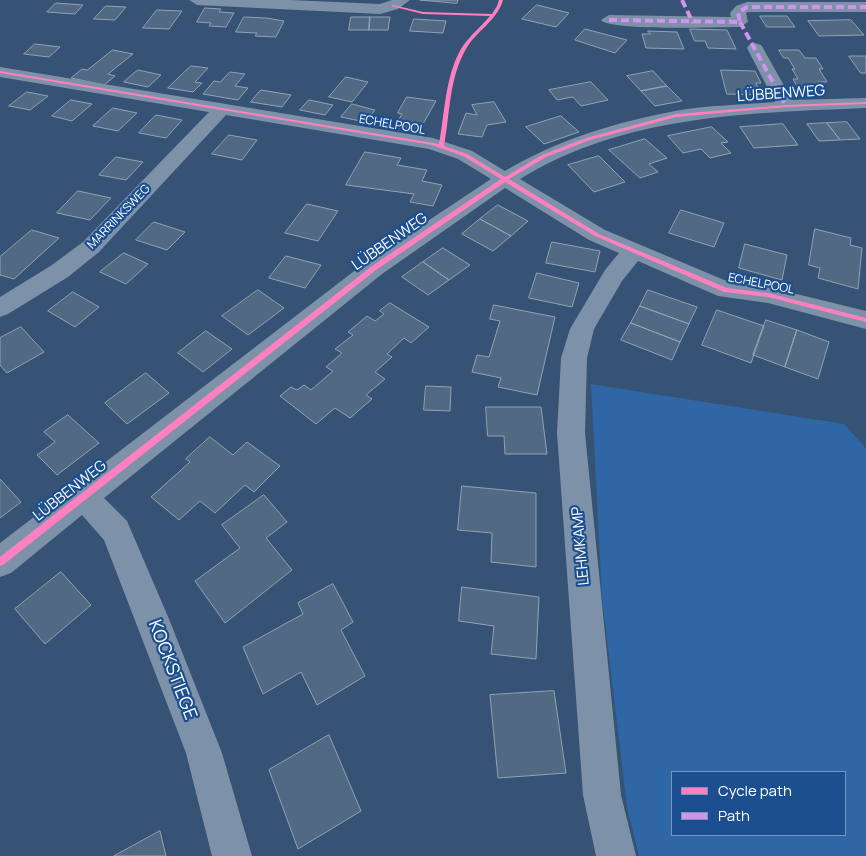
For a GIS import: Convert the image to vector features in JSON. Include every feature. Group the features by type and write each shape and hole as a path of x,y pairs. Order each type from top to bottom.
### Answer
{"street":[{"path":"197,0 380,9 393,6 402,0"},
{"path":"682,0 692,23"},
{"path":"609,20 692,23 740,22 738,13 741,9 747,7 818,3 866,7"},
{"path":"755,48 786,106"},
{"name":"ECHELPOOL","path":"5,77 223,108 433,144 465,155 598,235 633,252 726,290 768,295 866,320"},
{"name":"LÜBBENWEG","path":"0,562 84,498 374,268 504,180 544,156 588,139 676,116 786,106 866,103"},
{"name":"MARRINKSWEG","path":"0,308 60,271 91,247 223,108"},
{"name":"LEHMKAMP","path":"616,856 602,795 572,443 572,414 574,358 582,329 613,276 633,252"},
{"name":"KOCKSTIEGE","path":"84,498 116,531 204,753 232,856"}],"shaded area":[{"path":"591,384 844,424 866,448 866,856 639,856 627,807 602,597"}],"building":[{"path":"420,0 458,0 457,3"},
{"path":"56,3 83,5 75,14 47,12"},
{"path":"537,5 569,13 556,27 522,19"},
{"path":"106,6 126,7 115,20 94,19"},
{"path":"205,8 221,9 219,12 234,13 226,27 209,26 211,23 197,22"},
{"path":"157,10 182,11 169,29 143,28"},
{"path":"760,16 787,16 795,27 767,27"},
{"path":"244,17 284,21 276,37 255,36 257,33 236,32"},
{"path":"351,17 370,17 369,30 349,30"},
{"path":"370,17 390,17 388,30 369,30"},
{"path":"414,19 446,21 443,33 410,31"},
{"path":"851,20 864,35 819,36 808,21"},
{"path":"585,29 627,40 615,53 575,40"},
{"path":"690,29 727,30 736,49 708,48 705,41 695,41"},
{"path":"648,31 677,32 684,49 646,48 642,34 650,34"},
{"path":"35,44 60,47 49,57 24,54"},
{"path":"113,50 133,54 108,74 115,76 104,85 71,78 82,69 87,70"},
{"path":"779,50 799,50 805,58 816,58 823,69 819,69 827,82 818,82 822,88 798,88 793,79 798,79 792,69 795,69 788,58 784,58"},
{"path":"849,56 866,56 866,73 861,73"},
{"path":"191,66 208,68 195,82 202,83 193,92 168,88"},
{"path":"138,70 161,75 148,87 124,82"},
{"path":"721,70 755,71 761,83 756,83 761,95 727,94"},
{"path":"653,71 667,86 641,91 627,76"},
{"path":"230,72 245,74 235,86 248,88 238,100 203,94 214,81 220,82"},
{"path":"346,77 368,82 352,102 329,97"},
{"path":"591,82 608,100 581,106 573,97 557,100 549,90"},
{"path":"667,86 682,101 655,106 641,91"},
{"path":"261,90 291,95 282,107 251,102"},
{"path":"27,92 48,96 30,110 9,106"},
{"path":"407,97 436,101 419,131 394,127 402,114 398,113"},
{"path":"71,100 92,104 72,121 52,116"},
{"path":"309,100 333,105 325,115 300,110"},
{"path":"494,102 506,122 487,125 482,137 458,134 466,113 477,115 472,105"},
{"path":"352,104 375,110 365,122 341,117"},
{"path":"113,108 137,113 118,131 93,126"},
{"path":"156,115 182,120 166,138 139,133"},
{"path":"561,116 579,132 544,144 526,127"},
{"path":"847,122 860,139 840,140 827,123"},
{"path":"827,123 840,140 819,141 807,124"},
{"path":"783,124 798,145 754,148 740,127"},
{"path":"712,127 728,142 721,143 731,153 710,158 701,149 683,153 668,136"},
{"path":"229,135 257,140 242,160 212,154"},
{"path":"645,139 667,158 649,164 658,172 640,178 609,150"},
{"path":"365,152 401,158 397,165 427,170 422,181 442,185 433,206 410,202 414,194 346,185"},
{"path":"599,156 625,182 594,192 568,165"},
{"path":"116,157 143,162 126,180 99,175"},
{"path":"78,191 111,198 90,220 57,213"},
{"path":"307,204 338,211 318,241 285,233"},
{"path":"498,205 528,221 511,236 480,219"},
{"path":"681,210 724,223 714,247 669,233"},
{"path":"480,219 511,236 493,251 462,234"},
{"path":"154,222 185,232 167,250 136,240"},
{"path":"815,229 851,238 850,245 862,248 858,289 818,278 820,268 809,265"},
{"path":"32,230 59,238 14,279 0,275 0,257"},
{"path":"552,242 600,251 595,272 546,263"},
{"path":"745,244 787,255 782,280 739,268"},
{"path":"443,248 470,265 449,280 423,262"},
{"path":"124,253 148,264 126,284 100,272"},
{"path":"286,256 321,265 305,288 269,278"},
{"path":"423,262 449,280 428,295 402,277"},
{"path":"537,273 579,283 572,307 529,298"},
{"path":"258,290 284,308 248,335 222,316"},
{"path":"648,290 697,307 689,324 640,306"},
{"path":"73,292 99,307 75,327 48,311"},
{"path":"390,303 429,327 411,343 404,338 387,354 392,357 375,372 385,379 366,395 372,399 350,418 335,408 316,424 280,396 291,387 297,390 304,385 311,390 333,371 326,367 342,353 335,349 353,335 348,332 367,316 375,321 384,314 380,311"},
{"path":"494,305 555,317 537,395 498,387 501,378 472,372 477,355 489,357 500,321 490,319"},
{"path":"640,306 689,324 680,342 631,323"},
{"path":"717,310 764,326 751,363 702,345"},
{"path":"766,320 797,330 785,367 753,355"},
{"path":"631,323 680,342 672,360 621,340"},
{"path":"21,327 44,352 7,373 0,365 0,338"},
{"path":"797,330 829,342 818,379 785,367"},
{"path":"206,331 232,349 203,372 178,353"},
{"path":"146,373 169,393 127,424 105,403"},
{"path":"426,386 451,387 450,411 424,410"},
{"path":"486,407 541,407 547,454 505,454 504,436 488,436"},
{"path":"68,415 99,443 57,475 37,455 55,442 44,432"},
{"path":"210,437 233,455 247,442 280,466 254,492 245,485 215,513 200,501 179,520 151,497 190,462 186,459"},
{"path":"0,479 21,502 0,518"},
{"path":"462,486 536,493 536,567 491,562 492,533 458,530"},
{"path":"264,495 287,522 266,538 292,570 225,623 195,581 240,548 222,525"},
{"path":"61,572 91,605 45,644 15,609"},
{"path":"333,584 353,622 341,630 365,676 317,705 301,672 263,694 243,647 303,614 298,603"},
{"path":"462,587 539,597 536,659 491,654 494,626 459,621"},
{"path":"554,691 566,773 498,778 490,695"},
{"path":"329,735 361,811 298,849 269,770"},
{"path":"160,831 166,856 114,856"}],"marked path":[{"path":"682,0 693,23"},
{"path":"609,20 633,22 740,22 738,13 741,9 747,7 866,7"},
{"path":"740,22 786,106"}],"cycle path":[{"path":"441,146 451,84 458,60 464,48 496,12 501,0"},
{"path":"393,6 423,13 491,15"},
{"path":"0,72 433,144 465,155 597,235 726,290 768,295 866,320"},
{"path":"0,562 374,268 504,180 544,156 588,139 676,116 786,106 866,103"}]}
